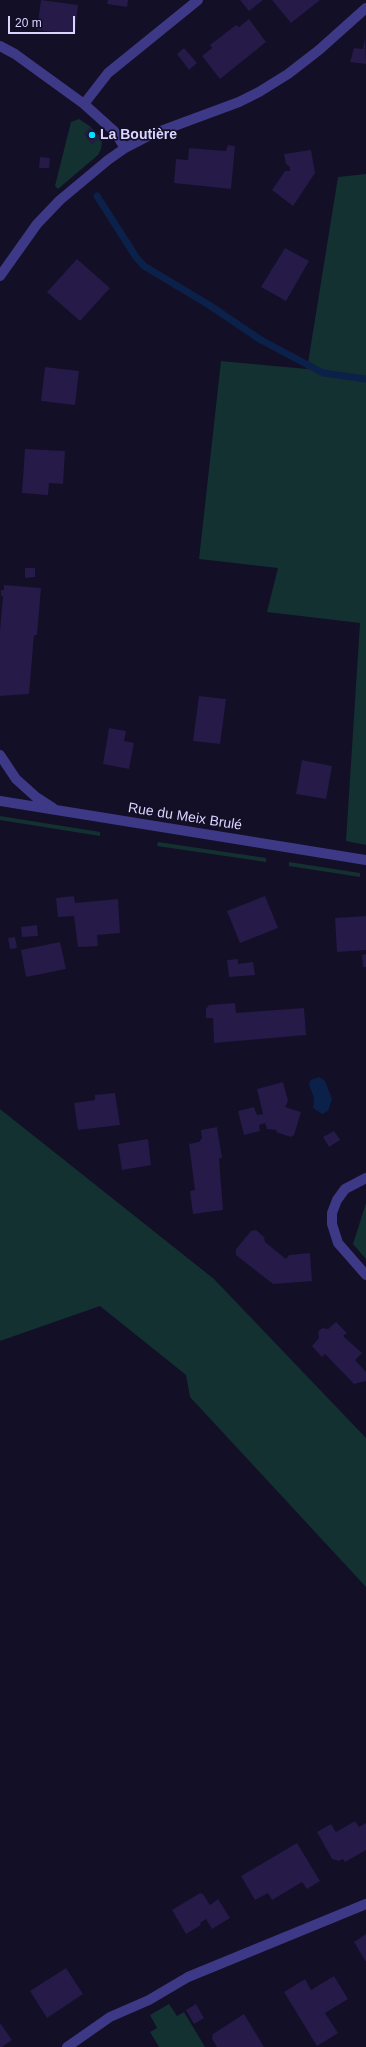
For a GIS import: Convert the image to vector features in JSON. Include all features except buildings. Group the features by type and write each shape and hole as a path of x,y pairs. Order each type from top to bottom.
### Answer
{"street":[{"path":"84,104 108,73 198,0"},
{"path":"0,276 37,224 84,178 126,148 150,135 239,102 259,92 288,74 313,55 366,8"},
{"path":"0,46 20,58 84,104 110,127 126,148"},
{"path":"0,759 16,779 36,797 57,810"},
{"name":"Rue du Meix Brulé","path":"0,801 366,860"},
{"path":"366,1178 345,1188 335,1206 332,1224 338,1243 366,1275"},
{"path":"67,2047 110,2017 149,2000 188,1977 366,1904"}],"green space":[{"path":"79,119 91,127 84,134 92,144 100,137 102,142 101,149 98,155 58,189 55,186 71,122"},
{"path":"366,174 366,845 346,841 360,623 267,612 278,568 199,559 221,361 307,369 338,177"},
{"path":"0,816 100,832 100,836 0,820"},
{"path":"158,842 266,858 266,862 157,846"},
{"path":"289,862 360,873 360,877 289,866"},
{"path":"0,1109 214,1279 366,1438 366,1587 190,1397 186,1375 100,1306 0,1341"},
{"path":"366,1203 366,1259 353,1244"},
{"path":"169,2004 177,2016 184,2012 205,2047 159,2047 150,2032 157,2028 150,2015"}],"water":[{"path":"319,1077 325,1081 332,1099 328,1111 322,1114 313,1108 314,1098 309,1084 311,1080"}],"waterway":[{"path":"97,196 136,257 144,266 209,305 261,340 323,373 366,379"}],"place":[{"name":"La Boutière","path":"92,135"}]}
